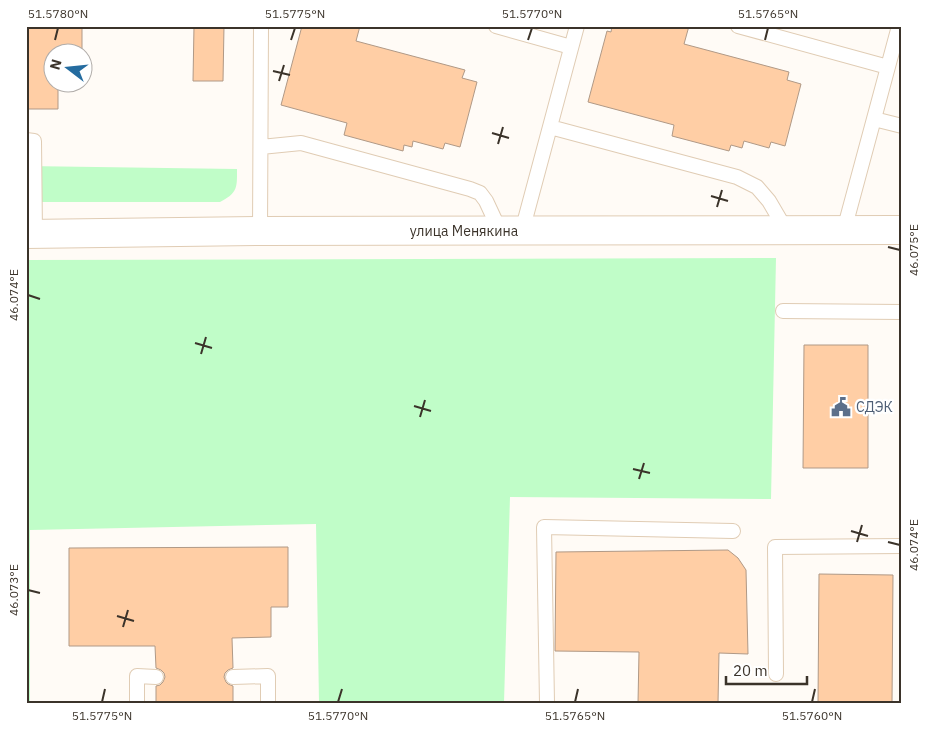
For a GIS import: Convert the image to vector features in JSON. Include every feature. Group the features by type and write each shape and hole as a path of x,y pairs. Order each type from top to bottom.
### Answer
{"street":[{"name":"улица Менякина","path":"31,234 260,231 902,230"}],"lane":[{"path":"260,231 261,26"},
{"path":"496,26 571,46"},
{"path":"261,147 302,143 470,189 480,193 511,231 550,127 576,26"},
{"path":"738,26 888,67"},
{"path":"844,230 899,26"},
{"path":"874,119 902,126"},
{"path":"550,127 737,177 757,186 769,201 786,230"},
{"path":"26,140 34,142 31,234"},
{"path":"783,311 902,312"},
{"path":"547,703 544,527 733,531"},
{"path":"776,674 775,547 902,546"},
{"path":"137,703 137,676 156,677"},
{"path":"233,677 268,676 268,703"}],"green space":[{"path":"26,166 237,169 237,180 235,189 230,196 220,202 26,202"},
{"path":"776,258 771,499 510,497 504,703 319,703 316,524 30,530 30,703 26,703 26,260"}],"building":[{"path":"26,26 82,26 82,42 42,42 42,92 58,92 58,109 26,109"},
{"path":"194,26 224,26 223,81 193,81"},
{"path":"302,26 360,26 356,41 465,70 462,78 477,82 460,147 445,143 443,149 413,141 412,147 404,145 403,151 344,135 347,123 281,105"},
{"path":"612,26 689,26 684,44 789,72 787,80 801,84 785,146 771,142 769,148 744,141 742,148 731,145 729,151 672,136 674,125 588,102 607,31 611,32"},
{"path":"804,345 868,345 868,468 803,468"},
{"path":"288,547 288,607 271,607 271,637 232,638 233,668 225,673 224,677 228,684 233,686 233,703 156,703 156,686 163,682 165,677 161,670 156,668 155,646 69,646 69,548"},
{"path":"728,550 738,558 746,570 748,654 719,653 718,703 638,703 639,652 555,651 556,552"},
{"path":"819,574 893,575 892,703 818,703"}],"place":[{"name":"СДЭК","path":"841,407"}]}
